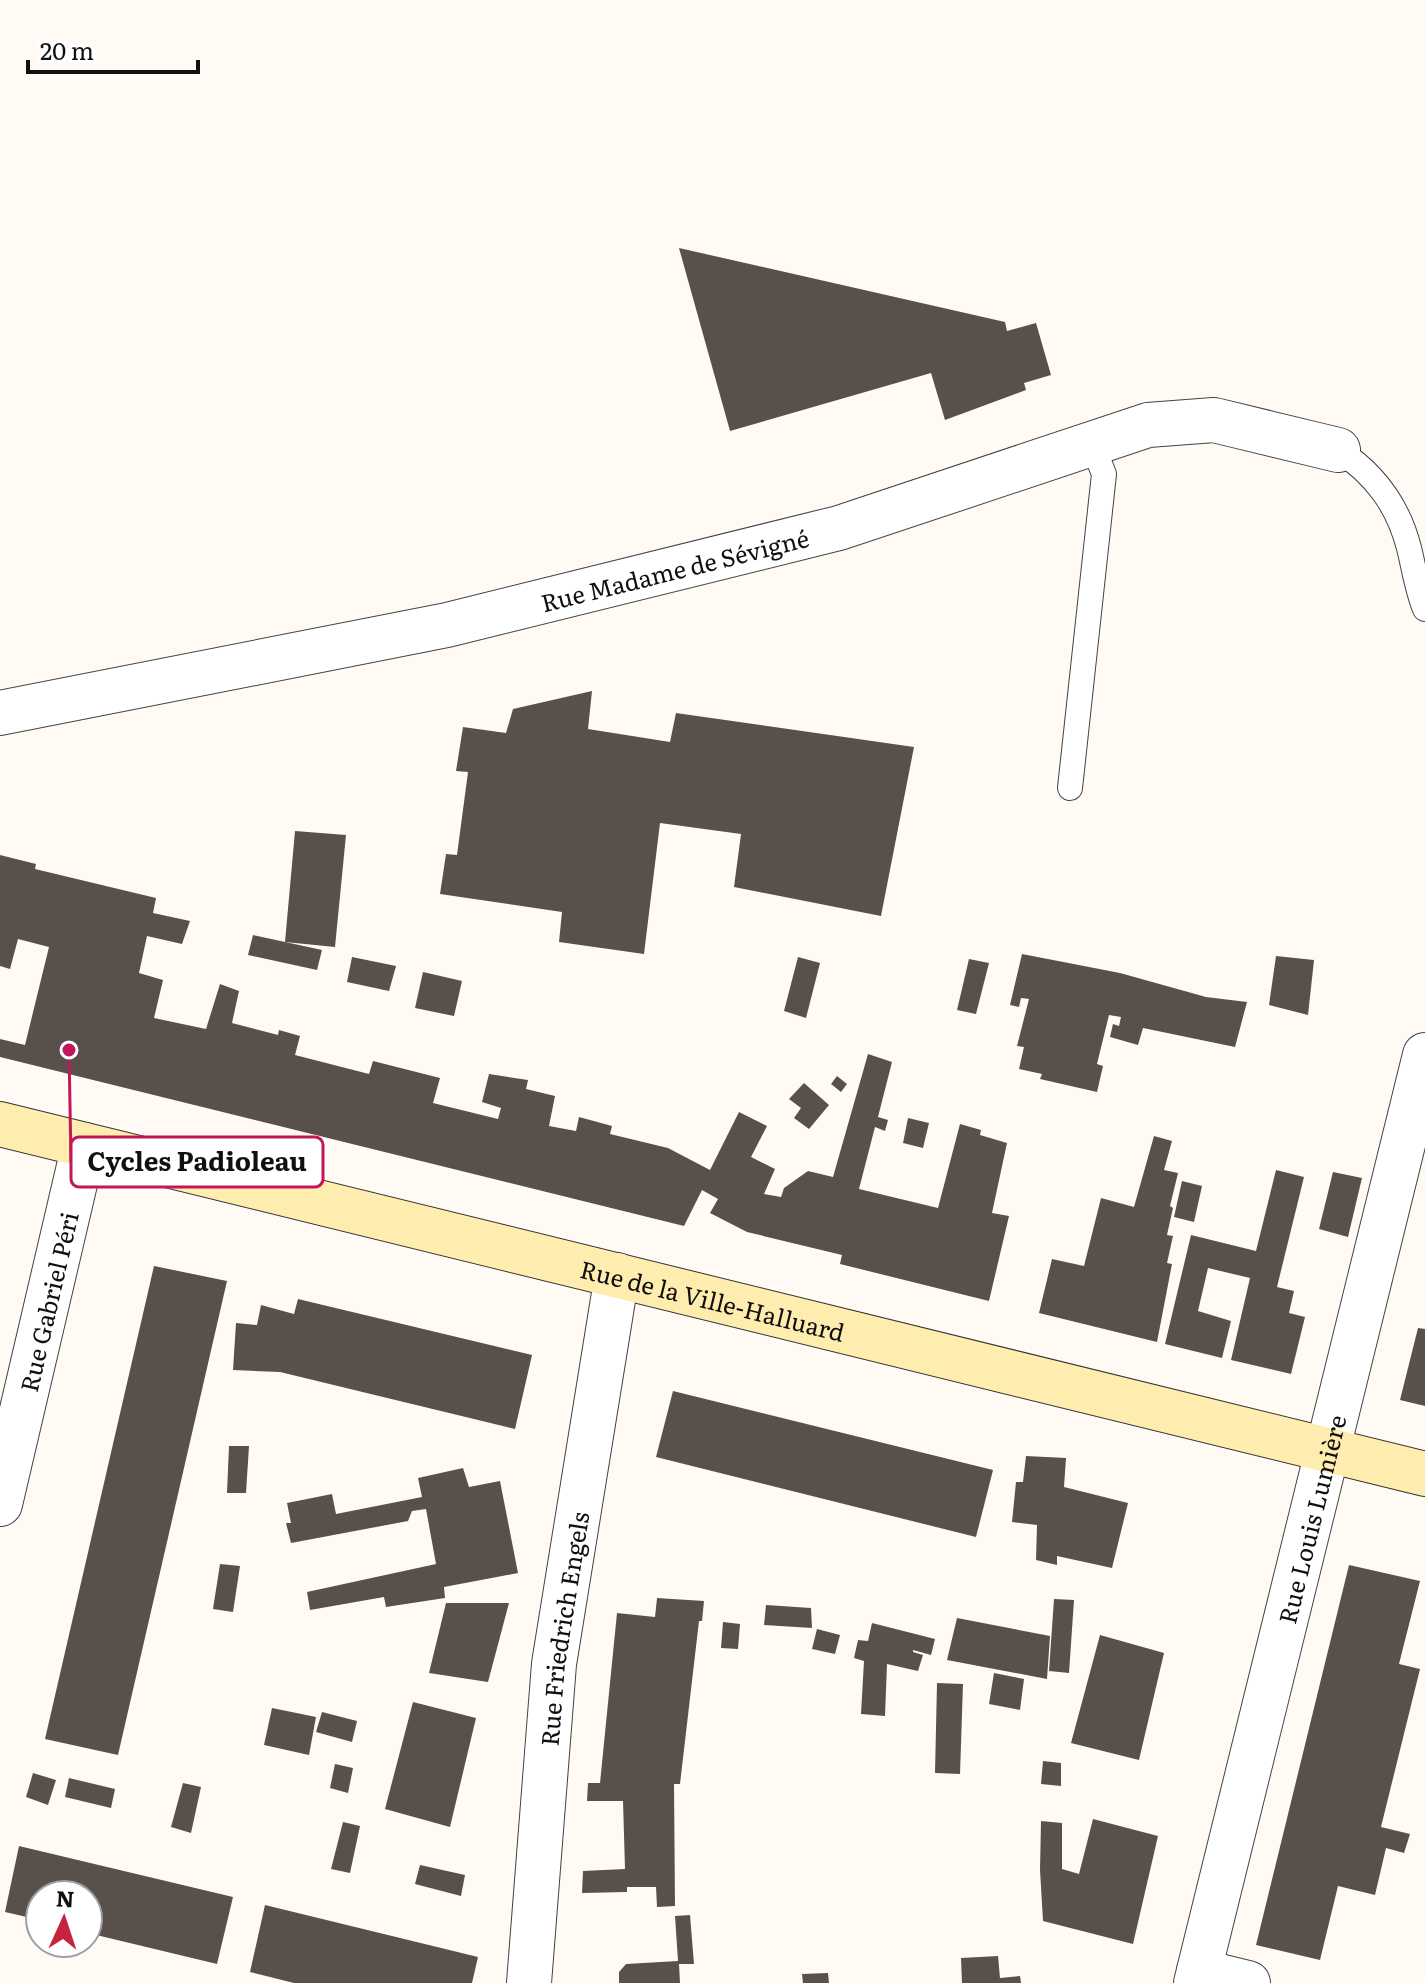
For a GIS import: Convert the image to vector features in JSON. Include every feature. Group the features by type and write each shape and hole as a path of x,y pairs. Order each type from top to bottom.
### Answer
{"main road":[{"name":"Rue de la Ville-Halluard","path":"0,1124 1425,1474"}],"street":[{"name":"Rue Madame de Sévigné","path":"0,713 462,622 839,528 1148,425 1214,420 1338,450"},
{"name":"Rue Louis Lumière","path":"1198,1977 1425,1055"},
{"name":"Rue Gabriel Péri","path":"0,1504 84,1145"},
{"name":"Rue Friedrich Engels","path":"529,1983 554,1664 617,1275"},
{"path":"1198,1977 1248,1983"}],"lane":[{"path":"1070,788 1104,474 1092,444"},
{"path":"1338,450 1363,466 1394,507 1425,609"}],"building":[{"path":"679,248 1005,322 1007,331 1036,323 1051,375 1024,383 1026,390 945,420 931,373 730,431"},
{"path":"592,691 588,729 670,742 676,713 914,747 881,916 734,887 741,834 660,823 644,954 559,942 562,912 440,894 446,854 457,855 468,772 456,771 463,727 506,733 513,709"},
{"path":"295,831 346,835 335,947 285,942"},
{"path":"0,855 36,864 35,869 156,898 153,913 190,921 182,944 147,936 139,973 163,980 154,1018 206,1029 220,984 239,991 232,1023 278,1035 279,1030 300,1036 295,1055 369,1074 373,1061 440,1078 433,1103 498,1119 501,1108 482,1102 489,1074 528,1080 526,1089 555,1096 549,1126 576,1131 579,1117 612,1126 610,1134 668,1148 710,1170 739,1112 767,1126 751,1157 775,1169 764,1194 781,1197 784,1188 808,1171 833,1177 868,1054 892,1062 878,1117 888,1120 885,1131 875,1127 859,1189 938,1208 960,1124 981,1130 980,1135 1007,1143 992,1213 1009,1216 989,1301 840,1264 842,1255 747,1232 710,1213 718,1199 702,1190 684,1226 0,1057 0,1039 25,1045 49,947 18,939 10,969 0,966"},
{"path":"253,935 322,950 317,970 248,955"},
{"path":"1022,954 1120,973 1206,997 1247,1002 1235,1047 1143,1028 1138,1045 1110,1037 1113,1024 1119,1026 1121,1017 1109,1015 1097,1064 1103,1066 1097,1092 1040,1079 1042,1074 1019,1069 1024,1047 1017,1046 1029,999 1021,998 1019,1007 1010,1005"},
{"path":"1276,956 1314,960 1308,1015 1269,1005"},
{"path":"352,957 396,966 389,991 347,982"},
{"path":"798,957 820,963 806,1018 784,1011"},
{"path":"969,959 989,963 976,1014 957,1010"},
{"path":"423,972 462,981 454,1016 415,1008"},
{"path":"837,1076 847,1084 841,1092 831,1084"},
{"path":"804,1083 829,1105 809,1129 794,1118 801,1108 789,1099"},
{"path":"908,1118 929,1123 923,1148 903,1143"},
{"path":"1154,1136 1172,1141 1164,1170 1178,1173 1167,1235 1173,1236 1167,1263 1172,1264 1157,1342 1039,1313 1052,1259 1084,1266 1101,1198 1134,1207"},
{"path":"1276,1170 1304,1177 1277,1287 1294,1291 1289,1313 1305,1317 1291,1374 1231,1360 1250,1278 1208,1268 1198,1311 1231,1321 1222,1358 1165,1344 1191,1235 1256,1251"},
{"path":"1333,1172 1362,1178 1348,1237 1319,1229"},
{"path":"1182,1181 1202,1186 1194,1222 1174,1217"},
{"path":"154,1266 227,1281 118,1755 45,1739"},
{"path":"298,1299 532,1355 515,1429 280,1372 233,1370 236,1323 257,1325 261,1305 294,1314"},
{"path":"1418,1328 1425,1329 1425,1406 1400,1400"},
{"path":"673,1391 993,1470 976,1537 656,1457"},
{"path":"229,1446 249,1446 246,1493 227,1493"},
{"path":"1026,1456 1066,1458 1064,1487 1128,1503 1112,1568 1057,1556 1057,1565 1036,1560 1037,1525 1012,1522 1016,1482 1023,1482"},
{"path":"463,1468 469,1487 500,1481 518,1573 444,1587 445,1598 386,1607 384,1597 310,1610 307,1592 436,1564 426,1509 412,1511 408,1521 291,1543 286,1523 291,1523 287,1503 332,1494 336,1514 422,1497 418,1478"},
{"path":"220,1564 240,1566 233,1612 213,1609"},
{"path":"1349,1565 1420,1581 1399,1664 1420,1669 1381,1827 1410,1834 1404,1853 1386,1848 1375,1895 1338,1886 1320,1960 1256,1945"},
{"path":"657,1598 704,1601 680,1784 674,1784 675,1906 657,1907 656,1887 627,1887 627,1892 582,1893 583,1871 625,1869 623,1801 587,1801 588,1783 600,1783 617,1613 655,1617"},
{"path":"1054,1599 1074,1600 1069,1673 1049,1671"},
{"path":"446,1603 509,1603 488,1682 429,1673"},
{"path":"766,1605 811,1608 812,1628 764,1625"},
{"path":"957,1618 1050,1636 1047,1679 947,1660"},
{"path":"723,1622 740,1624 738,1649 721,1648"},
{"path":"872,1623 935,1639 931,1655 913,1650 923,1655 918,1671 887,1664 885,1716 861,1714 864,1661 854,1658 858,1640 868,1641"},
{"path":"817,1629 840,1635 835,1654 812,1649"},
{"path":"1100,1635 1164,1653 1139,1760 1071,1743"},
{"path":"994,1673 1024,1679 1020,1710 989,1704"},
{"path":"937,1683 963,1684 960,1774 935,1773"},
{"path":"413,1702 476,1718 450,1827 385,1809"},
{"path":"272,1708 316,1717 309,1755 264,1745"},
{"path":"322,1712 357,1721 352,1742 316,1732"},
{"path":"1043,1761 1061,1763 1061,1786 1041,1784"},
{"path":"335,1764 353,1768 348,1793 330,1788"},
{"path":"33,1773 56,1780 48,1805 26,1797"},
{"path":"69,1778 115,1789 111,1808 65,1797"},
{"path":"183,1783 201,1787 191,1833 171,1827"},
{"path":"1093,1819 1158,1836 1133,1944 1043,1921 1041,1821 1062,1823 1062,1869 1079,1874"},
{"path":"343,1822 360,1826 350,1873 331,1869"},
{"path":"19,1846 233,1897 217,1964 104,1937 104,1879 24,1879 24,1916 5,1912"},
{"path":"420,1865 465,1875 461,1896 415,1884"},
{"path":"265,1905 478,1957 472,1983 294,1983 250,1972"},
{"path":"690,1915 694,1964 679,1964 680,1983 619,1983 619,1972 626,1964 678,1961 675,1916"},
{"path":"998,1956 1000,1978 1020,1976 1021,1983 962,1983 961,1958"},
{"path":"828,1973 829,1983 803,1983 802,1974"}],"place":[{"name":"Cycles Padioleau","path":"69,1050"}]}
